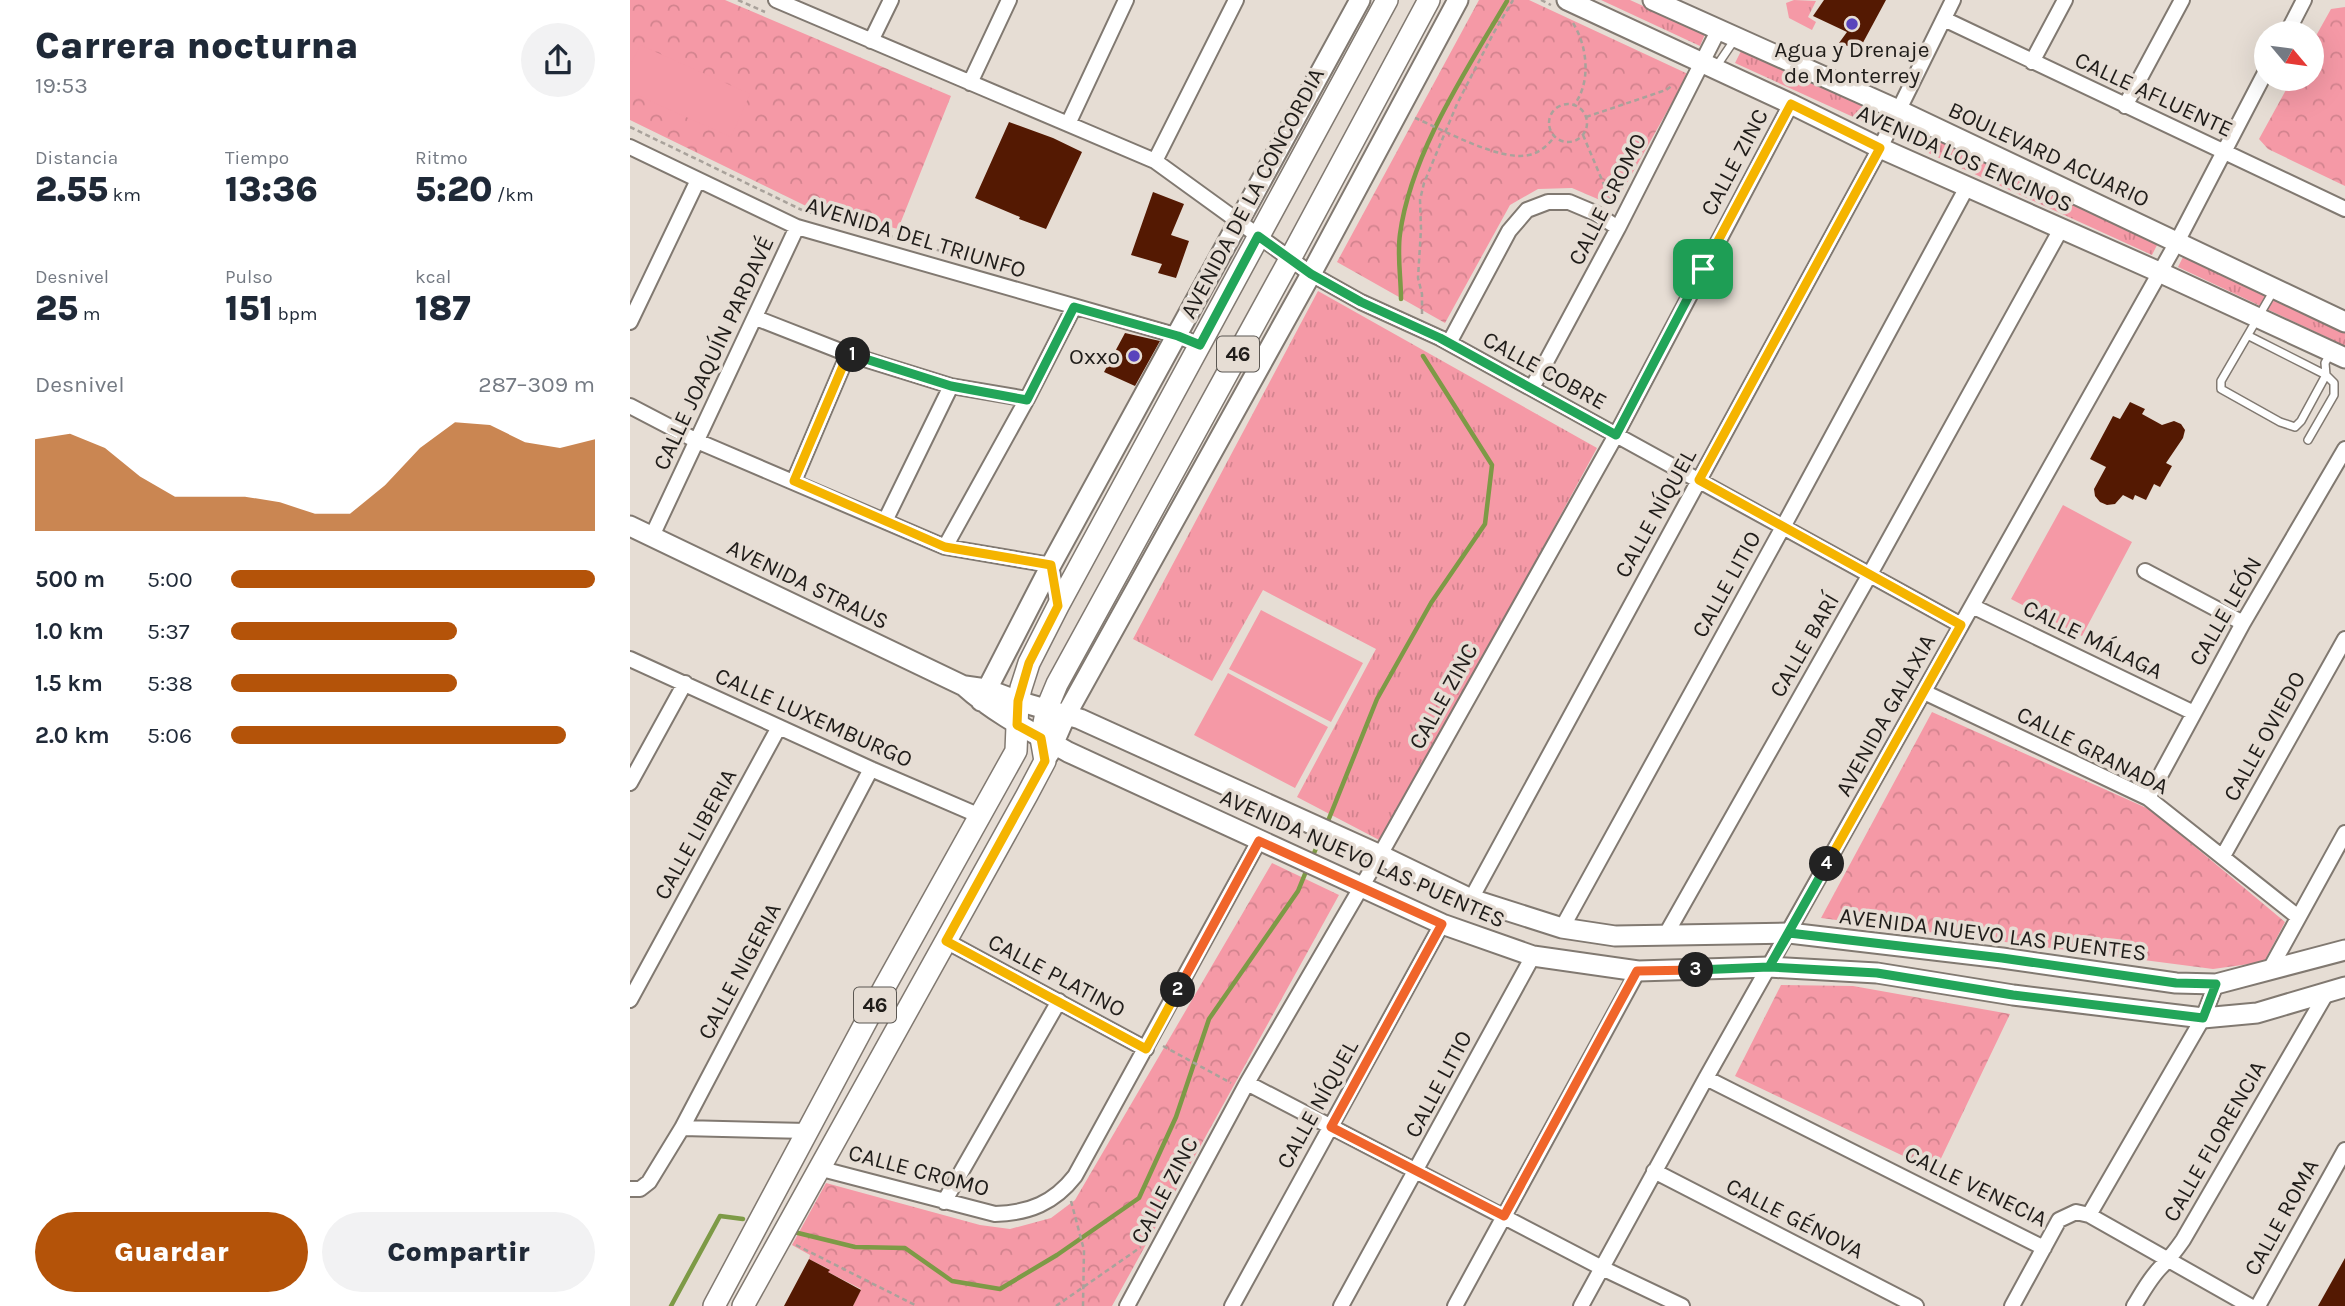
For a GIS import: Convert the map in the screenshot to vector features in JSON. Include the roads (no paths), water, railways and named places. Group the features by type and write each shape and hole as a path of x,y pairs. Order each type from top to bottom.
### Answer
{"main road":[{"name":"AVENIDA DE LA CONCORDIA","path":"716,1305 884,988 1016,751 1018,701 1029,663 1058,606 1387,0"},
{"name":"46","path":"743,1306 946,941 1046,747 1056,711 1057,684 1429,0"}],"street":[{"path":"870,41 891,0"},
{"path":"779,1 970,83 1009,0"},
{"path":"1068,124 1126,0"},
{"path":"1155,161 1236,0"},
{"name":"AVENIDA DE LA CONCORDIA","path":"983,695 1051,565 1360,0"},
{"path":"1056,711 1311,274 1458,0"},
{"name":"BOULEVARD ACUARIO","path":"1653,0 1898,110 2345,321"},
{"name":"CALLE NÍQUEL","path":"1471,899 1880,148 1953,0"},
{"path":"2032,62 2065,0"},
{"path":"2125,106 2182,0"},
{"path":"2293,21 2304,0"},
{"name":"AVENIDA LOS ENCINOS","path":"1560,3 1709,65 1880,148 2160,272 2338,355"},
{"name":"CALLE AFLUENTE","path":"1944,19 2345,209"},
{"name":"CALLE CROMO","path":"1532,388 1728,33"},
{"name":"CALLE COBRE","path":"970,83 1155,161 1311,274 1361,302 1449,343 1961,625"},
{"name":"AVENIDA GALAXIA","path":"1581,1306 1706,1077 2177,242 2256,91"},
{"name":"CALLE ZINC","path":"1127,1306 1245,1086 1380,855 1616,435 1791,104"},
{"name":"AVENIDA DEL TRIUNFO","path":"630,146 797,227 1178,336 1200,345"},
{"path":"630,322 698,180"},
{"name":"CALLE LITIO","path":"1562,928 1967,187"},
{"path":"1449,343 1510,231 1527,210 1548,202 1569,202 1595,213 1618,228"},
{"name":"CALLE JOAQUÍN PARDAVÉ","path":"652,537 797,227"},
{"name":"CALLE BARÍ","path":"1665,936 1870,575 2060,229"},
{"path":"945,547 1027,400 1074,307"},
{"path":"756,317 848,354 951,386 1027,400"},
{"path":"794,481 848,354"},
{"path":"885,522 951,386"},
{"path":"630,406 697,441 945,547 1051,565 1058,606"},
{"name":"CALLE LEÓN","path":"2148,797 2243,623 2345,449"},
{"name":"AVENIDA STRAUS","path":"630,526 983,695 1018,701"},
{"path":"2145,571 2243,623"},
{"name":"CALLE MÁLAGA","path":"1972,606 2194,713"},
{"name":"CALLE OVIEDO","path":"2223,856 2345,639"},
{"name":"CALLE LUXEMBURGO","path":"630,659 980,816"},
{"path":"630,783 685,683"},
{"name":"CALLE GRANADA","path":"1924,692 2148,797 2298,917"},
{"name":"AVENIDA STRAUS","path":"983,695 1017,725"},
{"name":"AVENIDA NUEVO LAS PUENTES","path":"1018,701 1080,719 1471,899 1562,928 1615,936 1789,933 2002,958 2176,983 2216,984 2345,950"},
{"name":"AVENIDA NUEVO LAS PUENTES","path":"1017,725 1046,747 1442,924 1533,956 1637,971 1769,967 1877,973 2013,995 2203,1018 2257,1013 2345,987"},
{"name":"CALLE LIBERIA","path":"630,1000 779,727"},
{"name":"CALLE NIGERIA","path":"635,1189 656,1173 682,1128 871,769"},
{"path":"2269,971 2345,833"},
{"name":"CALLE CROMO","path":"818,1168 995,1214 1014,1213 1054,1199 1075,1176 1259,841"},
{"name":"CALLE NÍQUEL","path":"1232,1306 1442,924"},
{"name":"CALLE PLATINO","path":"946,941 1146,1049"},
{"name":"CALLE LITIO","path":"1341,1306 1533,956"},
{"path":"1455,1306 1637,971"},
{"path":"2216,984 2203,1018 2089,1215 2250,1306"},
{"name":"CALLE FLORENCIA","path":"2134,1306 2161,1267 2170,1261 2326,994"},
{"path":"944,1202 1059,1000"},
{"name":"CALLE VENECIA","path":"1706,1077 2044,1248 2059,1220 2076,1212 2089,1215"},
{"path":"1245,1086 1417,1170 1602,1268 1682,1306"},
{"path":"682,1128 807,1131"},
{"name":"CALLE ROMA","path":"2258,1306 2345,1150"},
{"name":"CALLE GÉNOVA","path":"1654,1171 1916,1306"},
{"path":"2012,1306 2044,1248"}],"lane":[{"path":"2275,289 2221,381 2221,389 2280,422 2295,427 2326,375 2325,363 2338,355"},
{"path":"2249,336 2326,375 2334,383 2334,395 2308,440"}],"waterway":[{"path":"1401,299 1400,234 1416,173 1442,113 1507,1"},
{"path":"1326,826 1377,699 1431,603 1485,524 1492,465 1423,356"},
{"path":"1312,858 1322,834"},
{"path":"794,1232 855,1247 905,1248 952,1281 1000,1289 1057,1255 1139,1198 1176,1117 1209,1019 1298,891 1307,869"},
{"path":"671,1306 720,1216 743,1219"}],"place":[{"name":"Agua y Drenaje de Monterrey","path":"1852,24"},
{"name":"Oxxo","path":"1134,356"}]}
